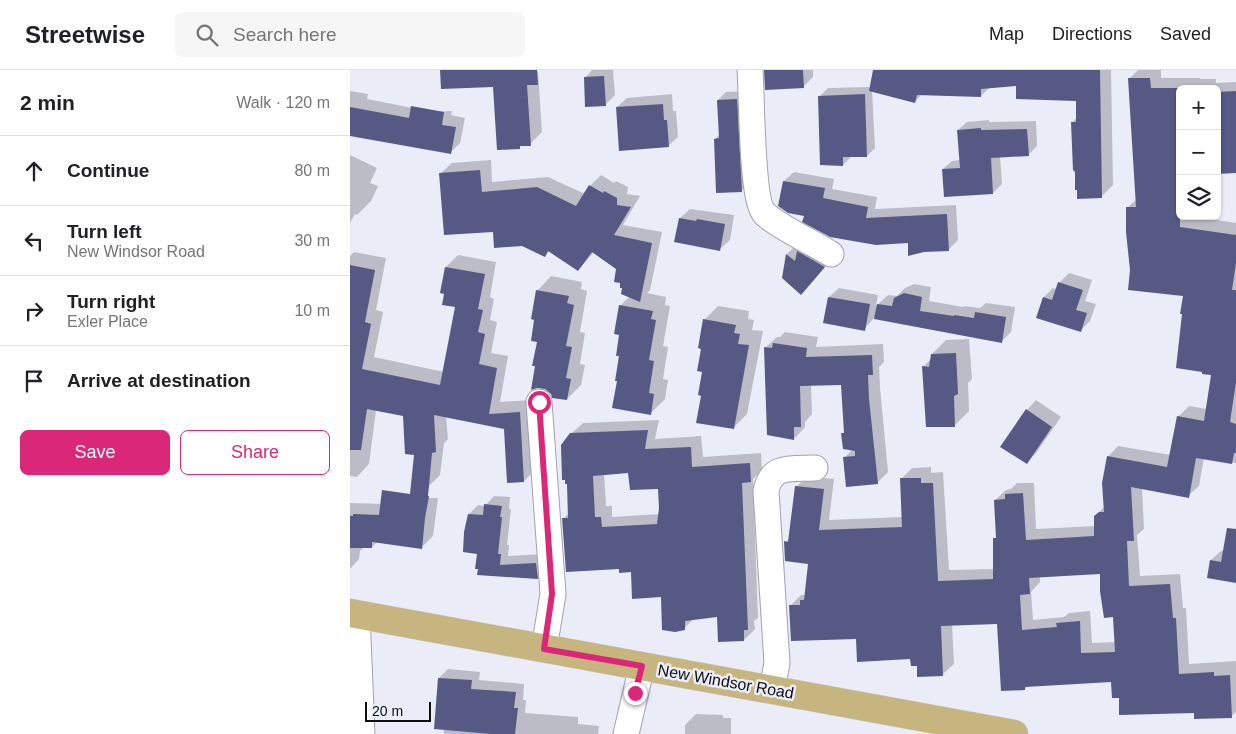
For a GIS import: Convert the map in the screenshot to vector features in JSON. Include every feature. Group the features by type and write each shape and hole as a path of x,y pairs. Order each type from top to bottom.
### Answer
{"main road":[{"name":"New Windsor Road","path":"354,613 1014,734"}],"street":[{"path":"750,70 753,148 760,208 780,225 830,254"},
{"path":"539,402 552,594 544,649"},
{"path":"772,690 777,662 766,492 767,483 772,476 783,469 815,468"},
{"path":"354,613 362,734"},
{"path":"626,734 642,666"}],"building":[{"path":"440,70 537,70 538,85 527,85 531,146 520,146 520,149 497,150 493,87 441,89"},
{"path":"764,70 803,70 804,88 765,90"},
{"path":"873,70 1100,70 1102,198 1077,199 1075,172 1073,170 1071,122 1076,122 1076,101 1016,99 1016,86 981,89 981,97 917,95 915,103 869,91"},
{"path":"604,76 606,106 585,107 584,77"},
{"path":"1128,78 1150,78 1151,88 1176,88 1176,220 1180,220 1180,227 1236,235 1236,263 1232,290 1236,290 1236,382 1230,422 1236,424 1236,453 1234,453 1232,464 1196,458 1189,498 1131,487 1134,541 1127,541 1129,586 1170,584 1173,618 1176,618 1179,674 1214,672 1214,676 1230,675 1232,718 1194,719 1194,713 1119,715 1119,698 1112,698 1111,682 1025,687 1025,690 1001,691 997,624 941,626 943,676 917,677 917,666 911,666 910,659 857,662 856,639 791,641 789,605 800,605 800,600 804,600 808,564 785,561 784,541 788,542 795,486 824,489 819,530 902,527 900,478 921,478 921,483 933,483 938,581 993,579 993,538 996,538 994,500 1005,499 1005,494 1023,493 1026,540 1094,536 1094,516 1099,512 1104,512 1102,483 1107,456 1167,467 1177,416 1204,421 1211,375 1176,368 1183,296 1128,290 1130,270 1126,232 1126,207 1136,207","holes":["1100,574 1100,591 1104,618 1113,617 1115,652 1081,653 1080,621 1056,623 1057,627 1022,630 1020,595 1030,594 1029,578"]},
{"path":"1236,91 1236,173 1221,174 1221,92"},
{"path":"865,94 867,157 843,157 843,166 820,165 818,96"},
{"path":"737,99 742,192 716,193 714,139 719,138 717,100"},
{"path":"663,104 664,120 667,120 669,147 619,151 616,107"},
{"path":"411,106 444,112 442,125 456,127 451,154 350,136 350,107 409,118"},
{"path":"981,128 981,130 1027,129 1029,156 991,158 993,194 944,197 942,169 960,168 957,130"},
{"path":"480,170 482,192 537,187 576,206 589,185 617,198 617,205 631,207 614,235 652,243 640,302 621,294 622,288 620,288 620,283 614,282 616,269 592,252 578,271 548,251 545,257 522,246 494,248 493,232 444,235 439,173"},
{"path":"783,181 825,188 823,198 868,207 866,218 947,214 949,251 924,252 908,256 908,243 876,245 830,237 802,222 804,216 788,213 778,206"},
{"path":"679,218 725,224 720,251 674,242"},
{"path":"797,251 825,267 801,295 782,278 786,254 795,261"},
{"path":"350,265 375,270 365,322 371,324 362,369 440,385 455,307 442,305 444,294 440,293 445,267 485,274 478,309 483,310 478,332 485,334 479,364 497,368 489,414 520,412 524,482 507,483 504,429 434,415 436,452 432,453 422,549 372,542 372,548 350,548 350,516 353,516 353,514 379,515 382,490 410,494 414,455 405,454 403,416 367,409 361,450 350,450"},
{"path":"1058,282 1083,290 1076,310 1087,313 1081,332 1036,318 1043,297 1052,300"},
{"path":"536,290 569,296 567,303 574,305 566,346 572,347 566,378 571,379 567,400 552,398 551,394 545,389 537,388 531,390 535,366 532,366 537,342 531,341 534,320 531,319"},
{"path":"904,293 922,297 920,311 974,318 975,312 1006,317 1002,343 874,319 877,304 892,306 894,298"},
{"path":"828,297 870,304 865,331 823,323"},
{"path":"619,305 653,311 651,319 656,320 649,360 654,361 649,393 654,394 651,415 612,408 619,356 616,356 619,335 614,334"},
{"path":"703,319 736,325 734,333 740,334 738,344 749,345 734,429 696,423 701,396 698,395 702,372 697,371 701,349 698,348"},
{"path":"773,343 807,348 806,357 872,355 873,375 868,375 869,399 878,484 846,487 843,457 855,456 855,451 843,449 841,385 800,386 801,427 794,427 794,440 767,435 764,347 772,348"},
{"path":"956,353 958,394 954,396 955,427 926,427 922,366 929,367 931,354"},
{"path":"1026,409 1052,427 1027,464 1000,447"},
{"path":"648,430 645,449 691,447 692,467 750,463 751,482 742,483 748,630 744,630 744,641 718,642 717,617 685,621 685,630 675,632 662,630 661,597 632,599 631,572 619,573 619,569 566,572 562,518 568,518 567,484 565,484 565,480 562,480 561,445 570,433","holes":["628,473 630,490 658,489 659,508 657,524 602,527 601,517 595,517 593,476"]},
{"path":"484,504 502,506 498,554 501,554 500,565 536,563 538,579 477,575 478,569 475,569 477,554 463,552 464,532 468,514 483,515"},
{"path":"1227,528 1236,529 1236,583 1207,578 1210,560 1221,562"},
{"path":"438,678 472,680 471,689 516,692 514,708 518,708 515,734 434,729"}],"route":[{"path":"539,402 552,594 544,649 642,666 635,693"}]}
